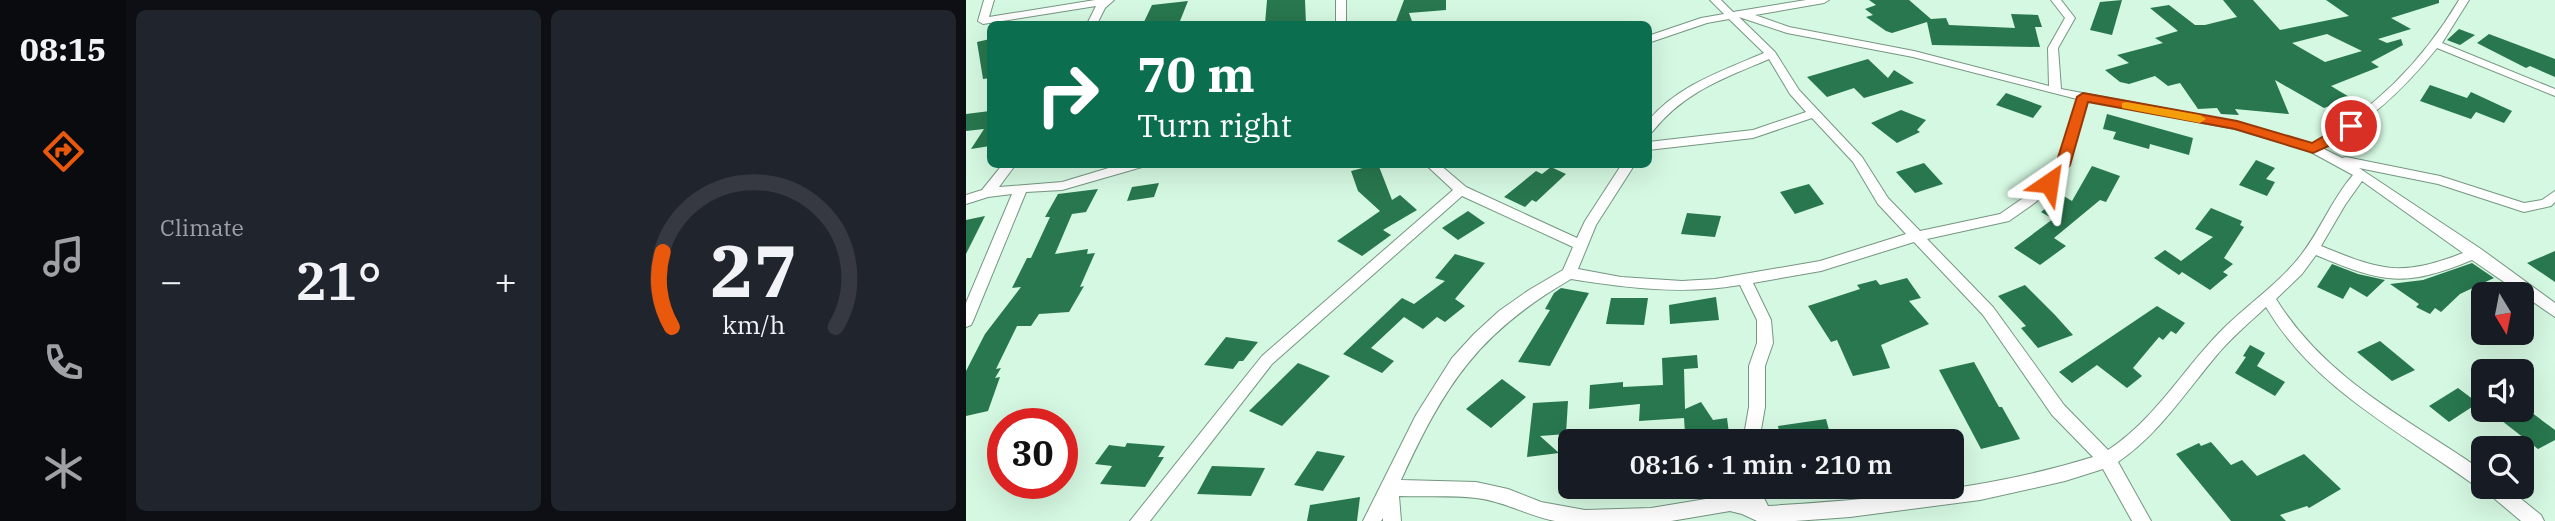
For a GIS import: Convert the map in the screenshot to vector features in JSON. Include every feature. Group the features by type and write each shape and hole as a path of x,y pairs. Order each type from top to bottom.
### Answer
{"street":[{"path":"989,0 983,21 1108,0"},
{"path":"1093,21 1108,0"},
{"path":"1341,0 1341,21"},
{"path":"1715,0 1736,14 1771,54 1812,114 1858,160 1883,201 1988,311 2058,410 2107,460 2142,521"},
{"path":"1652,39 1736,14 1824,0"},
{"path":"2055,91 2053,48 2070,18 2056,0"},
{"path":"2313,148 2335,138 2404,80 2464,0"},
{"path":"1736,14 1787,30 1914,54 2055,91 2237,125 2313,148 2361,174 2555,311"},
{"path":"2433,43 2555,93"},
{"path":"1652,125 1668,104 1698,84 1771,54"},
{"path":"1372,521 1442,382 1466,350 1495,324 1549,284 1569,273 1621,282 1682,286 1744,279 1821,265 1896,241 2004,218 2031,199 2063,165 2083,97"},
{"path":"1652,146 1720,140 1782,128 1812,114"},
{"path":"2338,160 2405,171 2524,208 2546,203 2555,195"},
{"path":"987,193 1007,168"},
{"path":"966,201 987,193 1062,186 1124,168"},
{"path":"1436,168 1461,190 1580,245"},
{"path":"1569,273 1580,245 1604,200 1626,168"},
{"path":"1389,488 1476,490 1508,497 1540,510 1586,518 1651,516 1730,503 1745,506 1766,518 2013,489 2107,460 2136,439 2225,336 2284,286 2312,248 2346,190 2361,174"},
{"path":"966,321 1021,188"},
{"path":"1139,521 1267,360 1461,190"},
{"path":"2312,248 2352,264 2392,274 2422,273 2476,253"},
{"path":"1744,279 1764,320 1765,342 1757,366 1753,429"},
{"path":"2269,299 2293,337 2313,359 2350,390 2471,473"},
{"path":"1389,488 1392,521"},
{"path":"1756,499 1766,518"},
{"path":"2507,499 2535,521"}],"building":[{"path":"1267,0 1305,0 1306,21 1265,21"},
{"path":"1404,0 1446,0 1446,10 1409,13 1412,21 1396,21"},
{"path":"1869,0 1909,0 1931,19 1946,18 1949,25 2015,28 2011,14 2038,15 2042,27 2035,27 2040,47 1932,45 1927,22 1892,33 1886,31 1866,17 1873,15 1865,9 1876,5"},
{"path":"2122,0 2112,35 2090,30 2100,2"},
{"path":"2223,0 2253,0 2280,30 2349,16 2326,0 2439,0 2439,3 2391,18 2411,29 2378,39 2387,43 2401,39 2403,45 2371,62 2379,67 2331,86 2351,98 2324,108 2275,80 2289,114 2235,109 2239,115 2221,114 2217,108 2198,109 2180,83 2168,86 2155,76 2129,84 2120,82 2105,70 2129,63 2117,55 2163,43 2155,38 2178,31 2150,8 2169,5 2195,25 2237,17","holes":["2327,34 2362,51 2325,62 2292,43"]},
{"path":"1188,1 1180,21 1144,21 1152,5"},
{"path":"2459,29 2475,35 2460,45 2447,40"},
{"path":"2489,34 2555,59 2555,77 2530,66 2526,68 2477,43"},
{"path":"987,40 987,78 983,79 977,42"},
{"path":"1868,59 1888,78 1894,70 1914,83 1864,98 1854,88 1827,97 1807,77"},
{"path":"2430,85 2467,98 2471,92 2512,111 2504,123 2476,112 2471,119 2420,101"},
{"path":"2006,93 2042,106 2033,118 1996,105"},
{"path":"1901,110 1926,120 1917,130 1920,132 1897,143 1871,123"},
{"path":"987,111 987,146 971,149 984,129 966,131 966,114"},
{"path":"2107,114 2193,138 2189,155 2150,144 2149,149 2113,139 2116,132 2103,129"},
{"path":"2256,160 2275,168 2266,179 2275,182 2267,196 2239,185"},
{"path":"1924,163 1943,184 1915,193 1896,172"},
{"path":"2092,166 2120,176 2106,202 2100,200 2054,238 2066,246 2040,265 2014,248 2053,219 2041,212 2062,195 2072,201"},
{"path":"1380,168 1392,200 1400,195 1417,210 1383,230 1391,235 1362,256 1337,241 1380,211 1358,191 1351,171"},
{"path":"1553,168 1566,174 1536,202 1532,200 1525,207 1504,197 1536,171 1542,174"},
{"path":"1159,183 1154,197 1127,201 1132,187"},
{"path":"1809,184 1824,204 1795,214 1780,192"},
{"path":"1098,189 1086,212 1072,214 1055,254 1088,249 1087,254 1095,253 1080,287 1084,286 1069,312 1039,314 1031,326 1017,326 996,369 1001,368 995,378 1000,377 989,408 987,411 966,416 966,371 985,334 1021,287 1012,288 1027,258 1031,258 1050,217 1045,217 1058,194"},
{"path":"2211,208 2242,221 2240,225 2244,227 2224,258 2233,264 2223,272 2228,275 2210,290 2182,272 2179,275 2154,258 2165,250 2181,261 2213,237 2195,229"},
{"path":"1468,211 1485,223 1458,240 1442,228"},
{"path":"1687,213 1721,216 1715,237 1681,234"},
{"path":"985,216 966,254 966,220"},
{"path":"2555,251 2555,282 2527,263"},
{"path":"1455,254 1485,263 1455,299 1465,306 1445,322 1437,317 1423,329 1404,317 1371,348 1394,361 1382,373 1343,354 1402,298 1414,304 1445,281 1435,278"},
{"path":"2472,263 2494,278 2486,282 2471,282 2471,289 2460,294 2441,312 2435,308 2430,314 2416,307 2419,304 2390,284 2423,280"},
{"path":"2332,264 2385,280 2367,297 2350,287 2343,299 2317,287"},
{"path":"1907,278 1921,298 1909,301 1929,324 1881,345 1890,368 1853,376 1837,340 1831,342 1808,306 1860,289 1857,285 1876,280 1880,285"},
{"path":"2025,285 2073,335 2038,348 2021,328 2026,326 1998,296"},
{"path":"1561,288 1589,293 1550,366 1518,362 1550,310 1545,309 1554,293"},
{"path":"1716,297 1719,320 1670,324 1669,305"},
{"path":"1611,298 1648,298 1644,325 1606,324"},
{"path":"2157,306 2185,323 2176,334 2171,331 2163,340 2159,337 2133,368 2142,376 2127,388 2097,365 2072,383 2059,372"},
{"path":"1226,337 1258,342 1233,369 1204,365"},
{"path":"2380,341 2415,370 2392,381 2357,352"},
{"path":"2250,345 2265,353 2257,366 2285,382 2275,396 2235,373 2246,357 2243,356"},
{"path":"1697,355 1698,368 1684,369 1685,409 1701,402 1713,420 1727,418 1728,429 1685,429 1684,418 1639,421 1640,404 1589,409 1590,385 1623,382 1623,387 1663,385 1662,358"},
{"path":"1974,362 2020,439 1981,449 1939,370"},
{"path":"1298,363 1330,376 1282,426 1249,411"},
{"path":"1502,379 1526,397 1491,428 1466,409"},
{"path":"2458,388 2471,398 2471,408 2449,422 2429,406"},
{"path":"1568,401 1566,429 1558,429 1558,435 1540,436 1558,453 1527,457 1533,403"},
{"path":"2534,414 2555,430 2555,440 2538,449 2534,446 2534,436 2521,436 2503,422 2534,422"},
{"path":"1826,419 1829,429 1779,429 1778,426"},
{"path":"2211,442 2231,465 2242,460 2257,476 2304,454 2341,489 2309,508 2307,506 2280,515 2286,521 2231,521 2176,454 2199,443 2201,446"},
{"path":"1127,443 1165,446 1158,457 1164,457 1145,487 1100,484 1112,466 1095,464 1109,445 1125,447"},
{"path":"1317,451 1345,456 1323,491 1294,485"},
{"path":"1212,466 1265,468 1251,496 1197,494"},
{"path":"1360,497 1357,521 1307,521 1310,505"}],"slow traffic":[{"path":"2126,106 2200,119"}],"route":[{"path":"2049,183 2063,165 2083,97 2237,125 2313,148 2335,138 2351,126"}]}
